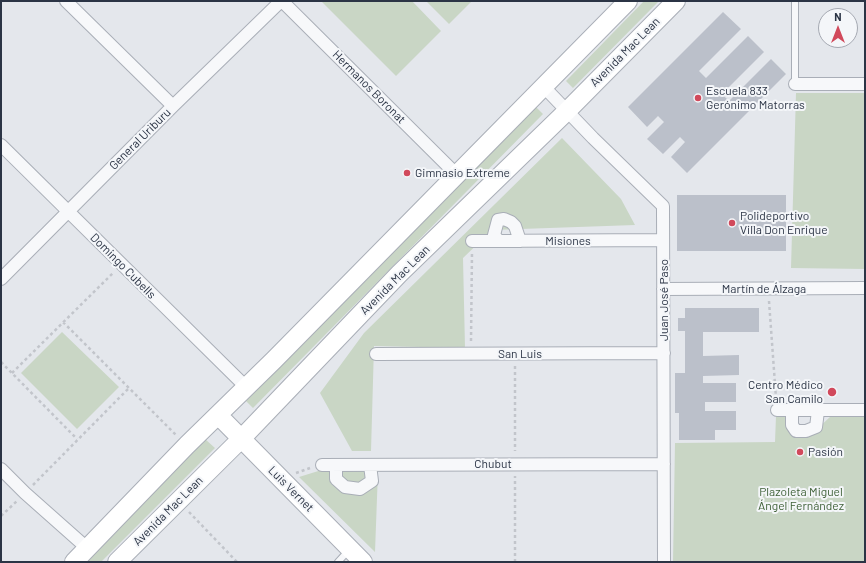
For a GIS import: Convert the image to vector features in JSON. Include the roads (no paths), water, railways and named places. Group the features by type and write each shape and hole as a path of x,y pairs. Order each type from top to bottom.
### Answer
{"main road":[{"name":"Avenida Mac Lean","path":"117,562 241,438 399,274 567,111 676,1"},
{"path":"74,562 187,445 246,388 456,174 544,87 623,3"},
{"name":"Luis Vernet","path":"218,416 363,562"}],"street":[{"path":"66,1 173,106"},
{"name":"General Uriburu","path":"1,279 173,106 282,1"},
{"name":"Hermanos Boronat","path":"282,1 456,174"},
{"path":"795,84 865,84"},
{"name":"Juan José Paso","path":"544,87 663,206 664,562"},
{"name":"Domingo Cubells","path":"1,145 246,388"},
{"path":"499,241 494,235 498,220 504,219 516,226 520,241"},
{"name":"Misiones","path":"472,241 663,240"},
{"name":"Martín de Álzaga","path":"663,289 865,288"},
{"name":"San Luis","path":"376,354 664,353"},
{"path":"777,410 865,410"},
{"path":"792,410 792,425 796,432 806,431 816,427 818,411"},
{"name":"Chubut","path":"322,465 664,464"},
{"path":"336,465 336,479 345,487 360,489 372,481 370,465"},
{"path":"1,469 25,493 87,548"}],"lane":[{"path":"795,1 795,84"},
{"path":"338,562 350,549"}],"place":[{"name":"Escuela 833 Gerónimo Matorras","path":"698,98"},
{"name":"Gimnasio Extreme","path":"407,173"},
{"name":"Polideportivo Villa Don Enrique","path":"732,223"},
{"name":"Centro Médico San Camilo","path":"832,392"},
{"name":"Pasión","path":"800,452"}],"park label":[{"name":"Plazoleta Miguel Ángel Fernández","path":"801,499"}]}
